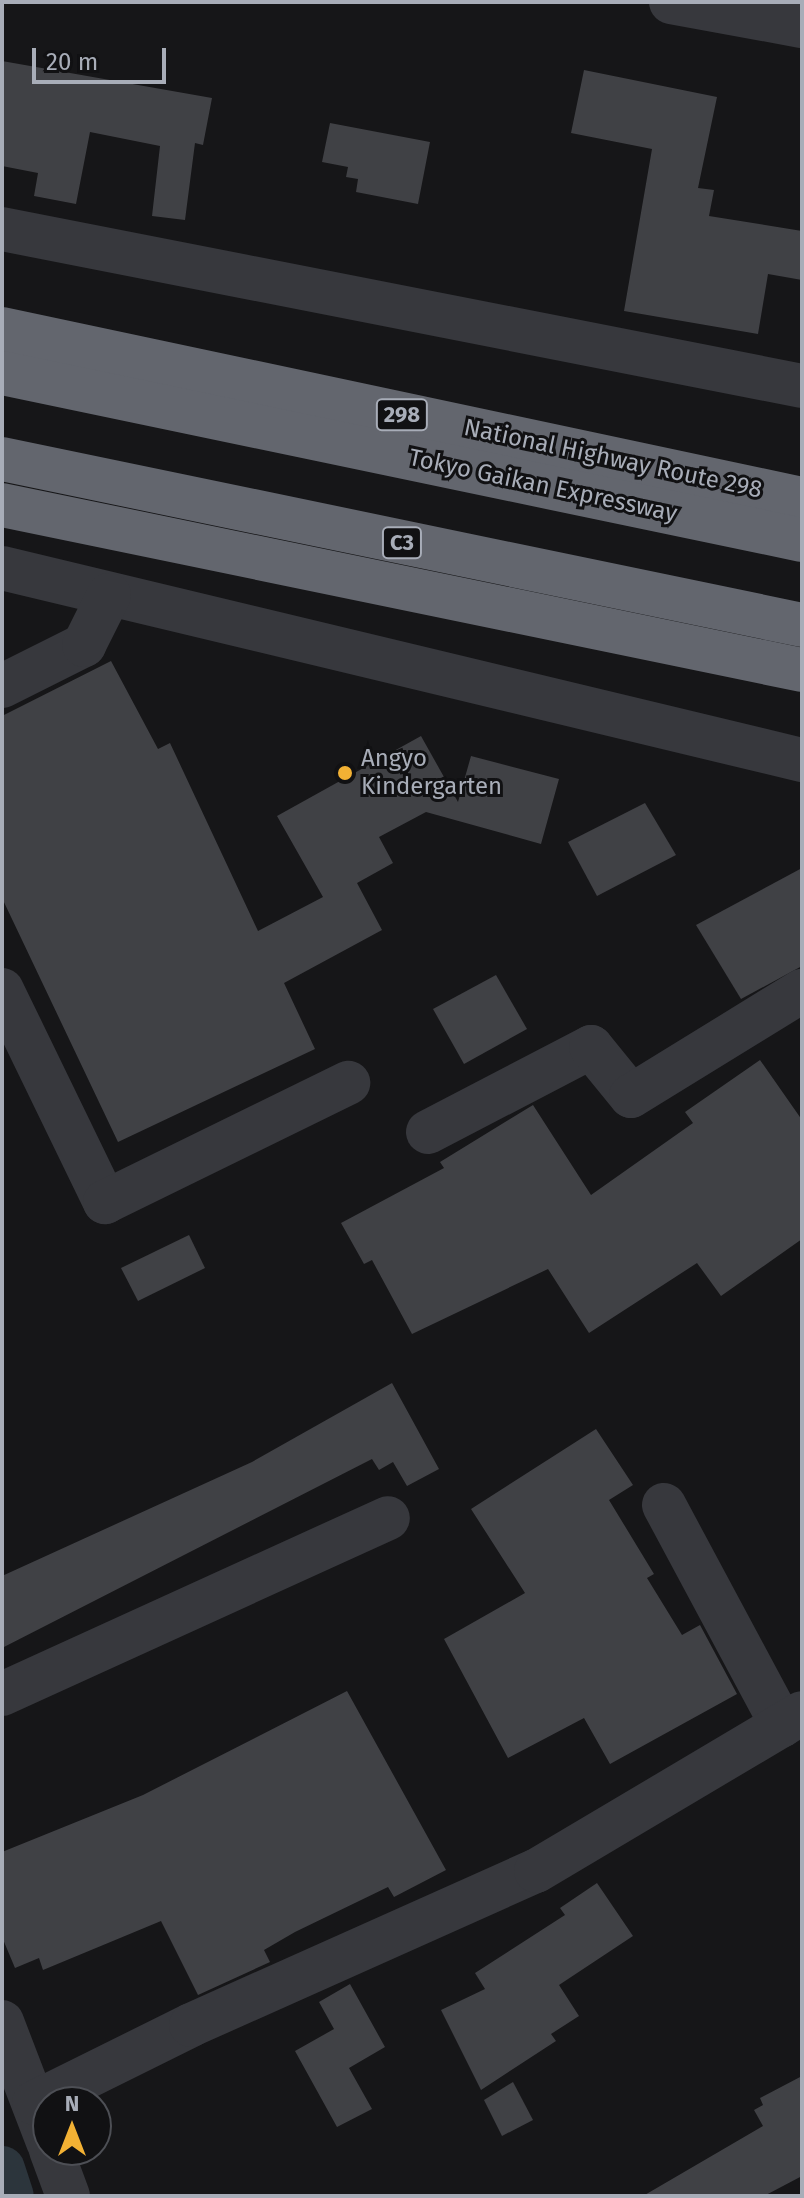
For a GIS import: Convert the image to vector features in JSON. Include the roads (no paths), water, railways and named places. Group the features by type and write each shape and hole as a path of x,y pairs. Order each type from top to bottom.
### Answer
{"highway":[{"name":"National Highway Route 298","path":"2,329 802,499"},
{"name":"Tokyo Gaikan Expressway","path":"2,373 802,540"},
{"name":"C3","path":"2,459 802,625"},
{"path":"2,505 796,669"}],"street":[{"path":"671,2 802,26"},
{"path":"2,229 802,386"},
{"path":"2,568 802,760"},
{"path":"2,686 84,645 109,595"},
{"path":"2,990 105,1202 348,1083"},
{"path":"428,1132 591,1047 631,1096 802,991"},
{"path":"112,2087 536,1871 792,1719 664,1505"},
{"path":"2,1694 388,1518"},
{"path":"2,2022 32,2100"},
{"path":"57,2166 68,2196"}],"waterway":[{"path":"2,2169 11,2196"}],"place":[{"name":"Angyo Kindergarten","path":"345,773"}]}
